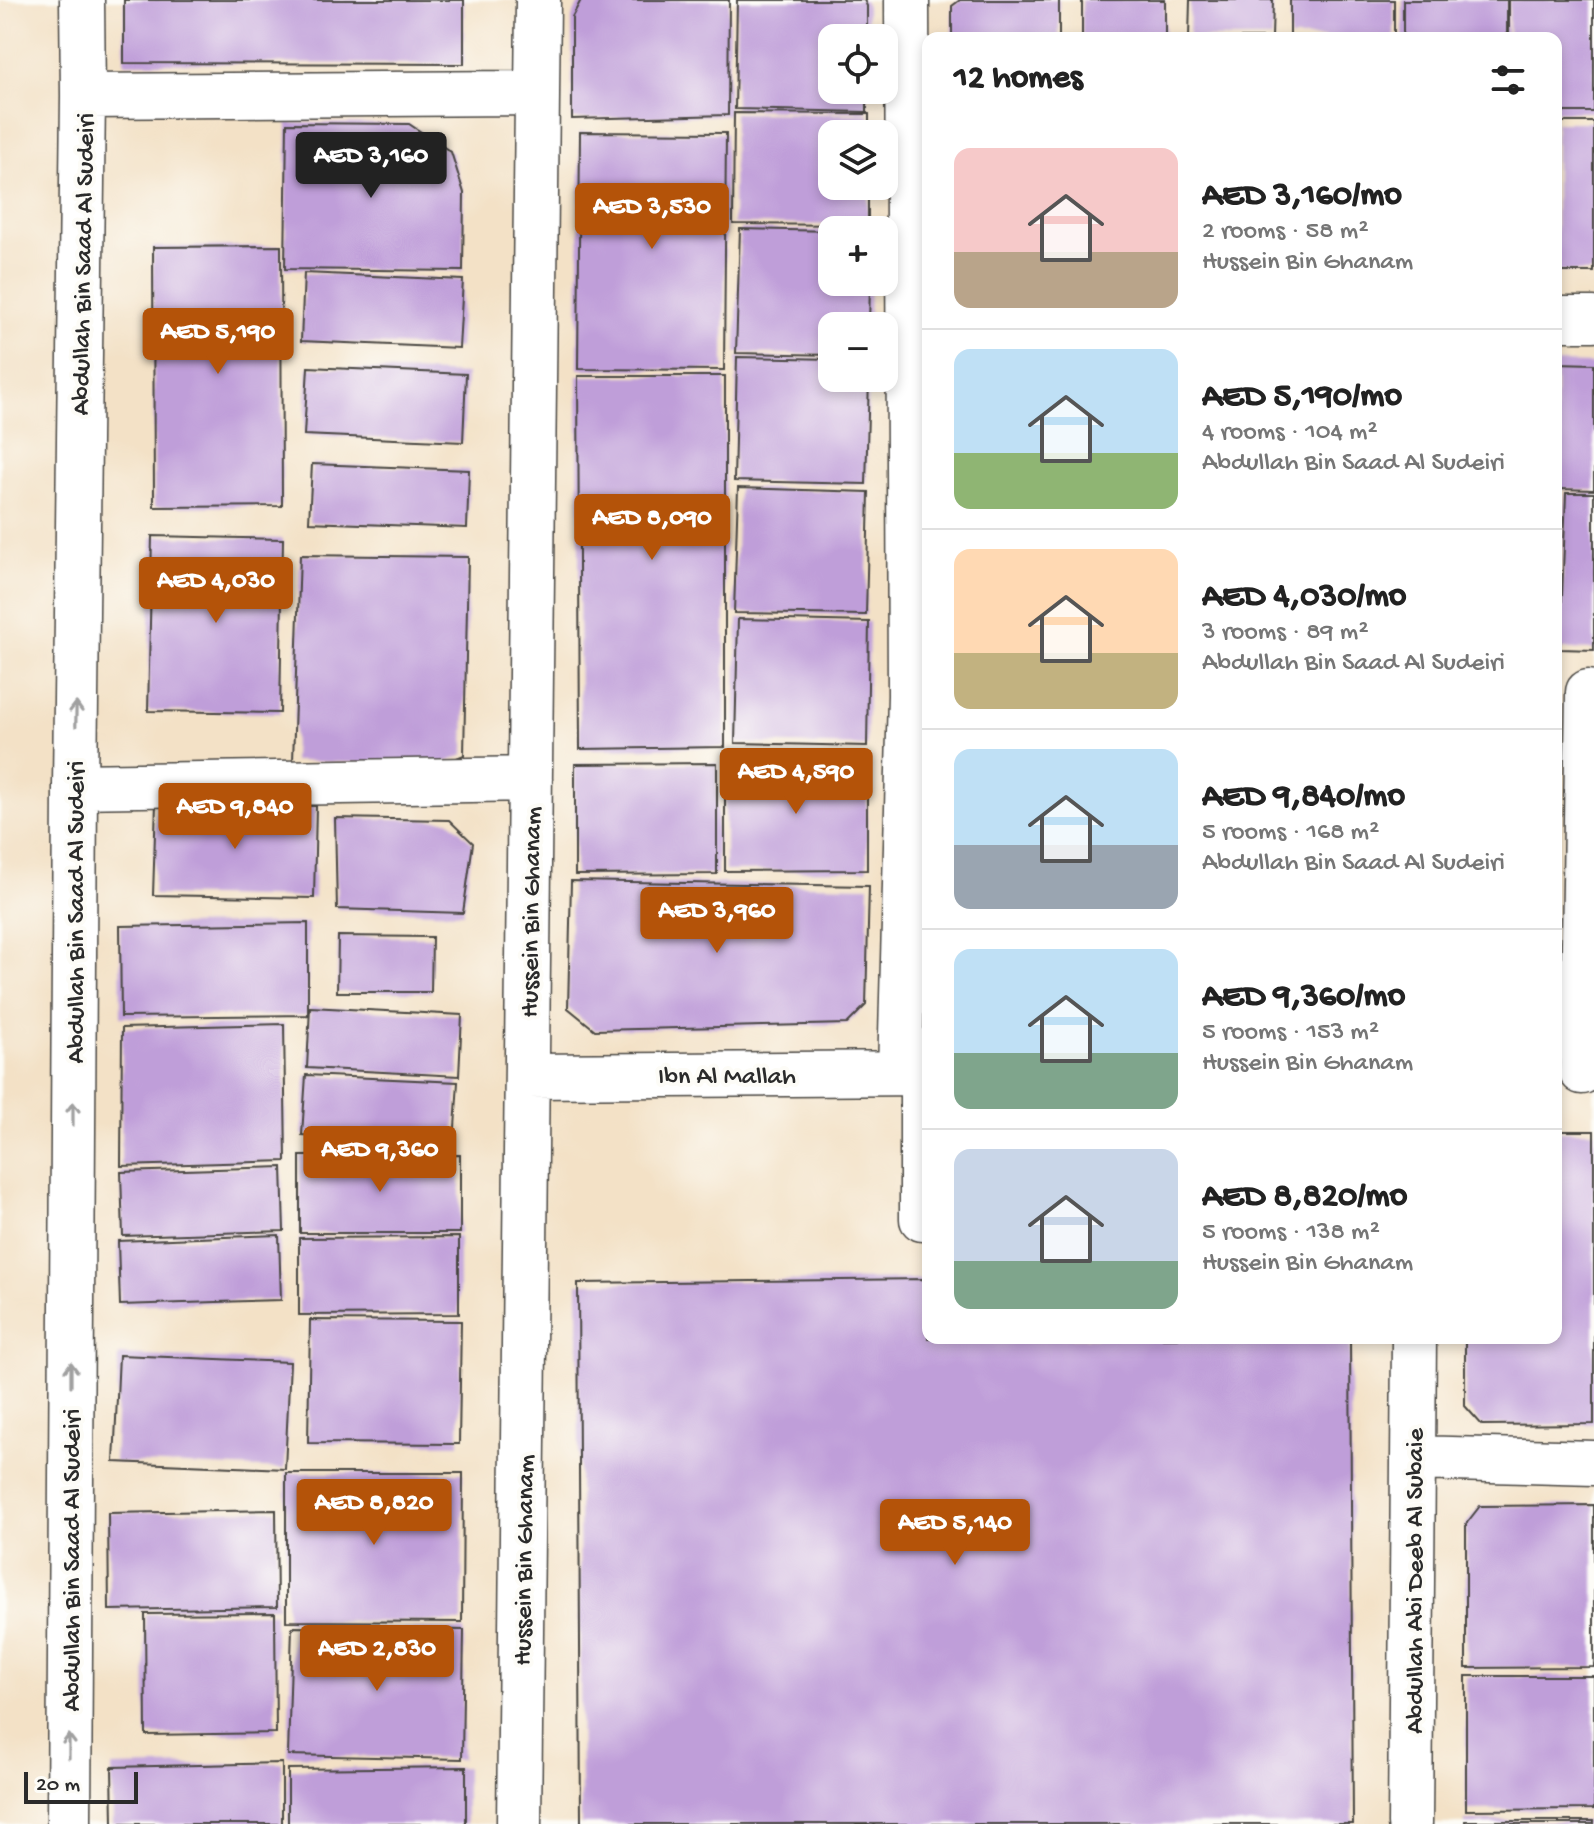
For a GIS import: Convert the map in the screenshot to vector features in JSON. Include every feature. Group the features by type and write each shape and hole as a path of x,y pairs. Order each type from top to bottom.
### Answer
{"street":[{"name":"Abdullah Bin Saad Al Sudeiri","path":"69,1824 82,0"},
{"name":"Hussein Bin Ghanam","path":"519,1824 538,0"},
{"path":"907,0 918,323 917,1073 922,1219"},
{"path":"83,96 537,93"},
{"path":"1562,319 1594,319"},
{"path":"1577,1072 1579,692"},
{"path":"75,786 530,779"},
{"name":"Ibn Al Mallah","path":"527,1076 917,1073"},
{"name":"Abdullah Abi Deeb Al Subaie","path":"1410,1824 1414,1344"},
{"path":"1414,1458 1594,1463"}],"building":[{"path":"124,0 464,0 464,64 124,63"},
{"path":"581,0 729,0 728,115 572,119 572,17"},
{"path":"737,0 864,0 867,24 818,24 818,104 867,104 867,112 735,109"},
{"path":"960,0 1059,0 1059,32 952,32 952,6"},
{"path":"1082,0 1165,0 1165,32 1082,32"},
{"path":"1190,0 1273,0 1272,32 1189,32"},
{"path":"1290,0 1394,0 1394,32 1290,32"},
{"path":"1403,0 1507,0 1507,32 1403,32"},
{"path":"1509,0 1594,0 1594,112 1562,112 1562,32 1509,32"},
{"path":"734,113 869,114 869,120 818,120 818,200 868,200 868,216 818,216 818,225 733,224"},
{"path":"1562,122 1594,122 1594,272 1562,272"},
{"path":"287,123 409,124 451,152 464,193 463,271 285,269"},
{"path":"580,132 726,133 724,370 578,369"},
{"path":"740,229 818,231 818,296 870,296 869,312 818,312 818,355 736,353"},
{"path":"281,246 282,506 154,507 153,247"},
{"path":"304,273 463,280 459,348 301,341"},
{"path":"737,357 818,359 818,392 869,392 866,484 734,481"},
{"path":"1562,363 1594,364 1594,490 1562,489"},
{"path":"308,367 466,374 463,442 304,435"},
{"path":"578,376 725,376 725,747 580,749"},
{"path":"312,464 469,470 467,528 309,522"},
{"path":"738,488 869,492 866,615 734,613"},
{"path":"1566,493 1594,493 1594,650 1562,649"},
{"path":"152,536 283,539 280,713 148,711"},
{"path":"300,555 468,557 464,755 439,765 293,761"},
{"path":"738,619 869,622 867,746 735,743"},
{"path":"867,760 867,870 725,871 725,761"},
{"path":"717,763 717,874 575,875 575,764"},
{"path":"156,803 316,806 314,898 153,895"},
{"path":"335,818 449,820 473,843 463,913 337,909"},
{"path":"571,881 869,886 866,1005 847,1024 595,1030 568,1008"},
{"path":"308,923 308,1015 121,1017 120,926"},
{"path":"338,936 432,937 431,992 337,992"},
{"path":"310,1007 462,1015 459,1076 307,1068"},
{"path":"284,1024 286,1161 121,1166 122,1028"},
{"path":"306,1075 458,1082 454,1143 302,1135"},
{"path":"1562,1131 1594,1131 1594,1424 1482,1425 1465,1406 1465,1344 1562,1344"},
{"path":"460,1155 460,1233 300,1233 300,1156"},
{"path":"282,1167 284,1231 123,1236 121,1172"},
{"path":"279,1235 281,1300 120,1305 118,1241"},
{"path":"459,1237 459,1314 299,1315 299,1238"},
{"path":"922,1279 922,1344 1350,1344 1353,1824 581,1824 578,1283"},
{"path":"310,1320 461,1321 459,1444 308,1443"},
{"path":"119,1355 290,1362 285,1469 114,1462"},
{"path":"286,1473 463,1473 462,1622 286,1621"},
{"path":"1594,1505 1594,1667 1466,1668 1466,1524 1480,1506"},
{"path":"276,1510 277,1607 109,1610 108,1513"},
{"path":"275,1613 276,1733 146,1735 145,1614"},
{"path":"292,1627 464,1630 462,1759 288,1755"},
{"path":"1466,1676 1594,1676 1594,1809 1466,1810"},
{"path":"282,1763 282,1824 113,1824 112,1767"},
{"path":"466,1767 466,1824 288,1824 288,1769"},
{"path":"1465,1821 1594,1821 1594,1824 1465,1824"}]}
